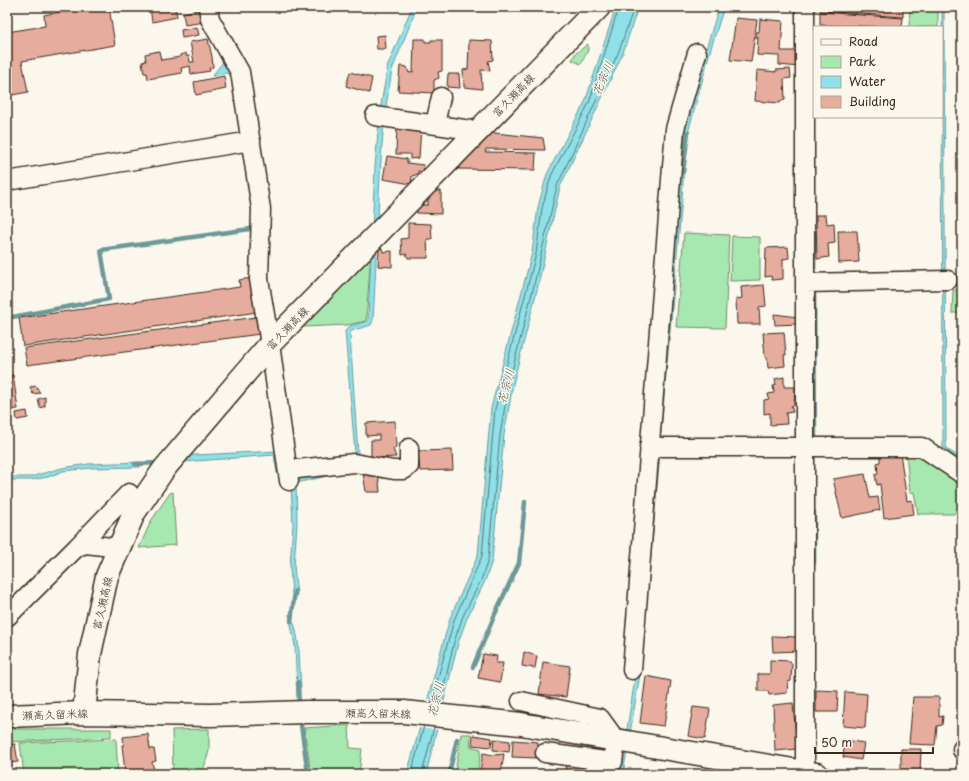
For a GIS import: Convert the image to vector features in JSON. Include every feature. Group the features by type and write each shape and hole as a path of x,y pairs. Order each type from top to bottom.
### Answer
{"main road":[{"name":"富久瀬高線","path":"84,713 90,654 107,576 134,513 164,469 270,344 599,7"},
{"name":"瀬高久留米線","path":"7,716 84,713 416,714 445,716 521,724 812,773"}],"street":[{"path":"208,7 210,19 240,72 261,210 259,279 270,344 288,476 354,462 394,470 404,470 409,466 409,448"},
{"path":"805,7 805,446 812,773"},
{"path":"632,670 675,129 697,53"},
{"path":"435,124 441,98"},
{"path":"375,116 478,131"},
{"path":"7,181 251,141"},
{"path":"805,283 948,280"},
{"path":"649,447 922,447 962,474"},
{"path":"7,617 129,493"},
{"path":"77,547 86,544 120,548"},
{"path":"521,702 600,718 616,740 613,762 545,753"}],"green space":[{"path":"910,7 938,7 938,26 909,26"},
{"path":"588,44 588,50 581,64 572,60 575,54"},
{"path":"684,233 729,235 725,328 676,327"},
{"path":"732,236 760,237 760,280 730,281"},
{"path":"371,253 366,321 347,325 303,327"},
{"path":"953,290 962,290 962,313 952,313"},
{"path":"906,453 932,463 962,481 962,502 954,514 918,514 914,492 910,493"},
{"path":"173,492 176,545 139,548 151,521 170,493"},
{"path":"349,725 350,748 362,749 359,774 311,774 304,728"},
{"path":"7,729 111,729 111,737 7,742"},
{"path":"209,729 209,751 202,774 173,774 172,730"},
{"path":"461,734 471,734 470,746 481,749 478,770 470,770 469,774 455,774"},
{"path":"116,739 118,774 24,774 20,743"}],"water":[{"path":"412,7 417,7 392,70 385,112 380,110 388,65"},
{"name":"花宗川","path":"616,7 638,7 623,53 560,187 537,290 513,384 504,435 492,561 485,581 467,618 458,643 426,774 407,774 450,618 478,555 491,408 532,253 538,207 547,174 585,102"},
{"path":"719,7 724,7 711,48 685,144 682,199 660,441 656,440 682,141 702,62"},
{"path":"942,7 944,7 946,445 947,449 962,459 962,463 943,447"},
{"path":"223,62 226,63 233,74 231,76 227,73 212,76"},
{"path":"379,121 384,121 380,171 373,320 371,325 351,331 350,335 358,454 355,453 345,331 350,326 368,321 375,167"},
{"path":"278,451 281,476 277,473 274,455 183,462 169,459 195,455"},
{"path":"656,454 660,454 641,668 623,774 620,774 636,672"},
{"path":"142,462 140,467 91,468 63,471 48,477 30,480 7,480 7,477 30,477 62,468 88,464"},
{"path":"359,469 296,483 297,524 294,566 297,595 292,596 290,565 293,525 292,479"},
{"path":"289,614 296,629 298,639 301,687 297,688 295,646"}],"pier":[{"path":"426,699 447,702 440,730 418,728"}],"building":[{"path":"71,7 109,7 115,45 22,61 28,92 7,96 7,32 45,26 44,15 71,10"},
{"path":"150,7 175,7 177,17 152,22"},
{"path":"821,7 903,7 903,17 820,11"},
{"path":"203,9 205,22 185,25 183,13"},
{"path":"820,12 903,18 902,26 820,25"},
{"path":"736,18 757,20 751,62 730,60"},
{"path":"760,19 783,21 781,51 799,51 799,67 779,65 779,56 757,55 758,37 756,38 756,32 759,32"},
{"path":"197,27 199,35 182,38 181,30"},
{"path":"385,35 386,49 377,49 376,36"},
{"path":"208,39 213,67 209,68 210,71 191,74 190,66 181,68 182,73 148,79 147,73 144,73 142,62 146,61 145,54 159,51 161,60 180,57 180,55 186,53 186,56 189,56 190,62 194,62 190,42"},
{"path":"414,39 425,39 425,42 431,42 431,40 442,40 442,71 438,72 439,78 434,80 434,93 398,91 400,66 407,67 409,73 413,72"},
{"path":"469,40 492,41 493,60 488,61 490,71 481,70 482,89 464,87 463,70 468,69"},
{"path":"790,69 791,78 784,79 785,100 781,101 780,103 755,101 757,70 776,72 776,70"},
{"path":"350,72 372,78 369,93 346,86"},
{"path":"448,74 459,74 460,88 447,87"},
{"path":"224,76 226,89 196,95 194,82"},
{"path":"397,124 421,126 419,158 410,159 410,154 396,154"},
{"path":"485,132 543,138 545,150 486,149 485,152 536,153 535,170 458,169 458,159 466,149 477,148 479,138"},
{"path":"387,156 407,159 407,163 423,165 424,172 418,171 418,174 412,176 411,184 383,179"},
{"path":"430,191 441,191 441,214 417,213 416,205 428,205 428,195"},
{"path":"816,215 826,215 827,224 834,223 835,243 828,244 829,257 817,259"},
{"path":"408,223 431,224 432,239 427,239 428,258 408,258 406,254 402,255 401,239 408,238"},
{"path":"838,231 857,231 859,262 839,263"},
{"path":"788,247 789,258 783,259 783,279 772,280 771,276 765,277 766,248"},
{"path":"382,248 383,252 392,251 392,267 378,266 379,249"},
{"path":"252,278 257,312 23,346 19,318 240,287 239,280"},
{"path":"764,285 766,306 759,307 760,324 737,324 736,299 742,298 741,287"},
{"path":"774,314 798,317 799,324 775,325"},
{"path":"257,317 260,334 27,365 24,348"},
{"path":"784,332 786,355 784,355 785,366 768,368 767,358 765,357 763,333"},
{"path":"13,375 18,409 7,410 7,376"},
{"path":"784,377 784,387 795,387 794,405 791,406 793,412 786,413 787,424 770,425 770,413 764,414 764,400 769,399 768,394 774,393 773,386 776,385 775,379"},
{"path":"36,386 40,393 33,394 30,387"},
{"path":"45,397 45,406 40,408 38,399"},
{"path":"27,411 28,418 17,420 16,413"},
{"path":"395,421 396,447 393,449 396,457 371,458 371,440 379,440 379,435 366,436 366,423"},
{"path":"452,450 453,470 420,471 418,451"},
{"path":"900,453 907,501 912,500 914,514 884,518 880,484 877,485 875,475 878,474 877,463 880,462 880,456"},
{"path":"378,471 380,492 366,492 363,473"},
{"path":"865,474 870,498 878,497 880,510 842,518 833,479"},
{"path":"772,636 798,637 798,651 773,652"},
{"path":"524,652 537,656 535,668 522,666"},
{"path":"483,654 497,656 496,663 503,663 500,682 478,678"},
{"path":"770,660 790,661 790,663 792,663 791,681 788,682 787,693 769,695 768,691 758,691 758,674 770,674"},
{"path":"543,662 570,666 566,697 539,694"},
{"path":"646,676 671,681 664,726 640,723"},
{"path":"816,690 838,691 837,712 816,712"},
{"path":"845,692 867,694 865,728 843,726"},
{"path":"913,697 939,697 939,717 943,716 942,725 937,726 935,745 909,744"},
{"path":"793,703 797,749 775,751 773,705"},
{"path":"693,707 710,709 705,739 688,736"},
{"path":"148,734 150,749 154,749 156,761 152,762 155,774 132,774 132,771 125,771 122,745 124,745 123,737"},
{"path":"473,735 492,738 491,747 472,745"},
{"path":"494,739 510,741 509,752 493,750"},
{"path":"513,740 538,742 537,758 512,757"},
{"path":"845,740 864,743 861,760 843,757"},
{"path":"15,744 18,762 7,763 7,745"},
{"path":"569,748 585,750 582,772 565,770"},
{"path":"901,749 921,749 920,774 901,774"},
{"path":"483,753 493,755 504,754 501,774 470,774 471,771 480,771"}],"waterway":[{"path":"683,172 688,132"},
{"path":"7,318 109,299 101,250 250,229 256,225"},
{"path":"814,232 814,268"},
{"path":"814,290 815,438"},
{"path":"135,464 159,463"},
{"path":"473,667 495,614 519,563 525,502"},
{"path":"814,512 814,563"},
{"path":"291,621 295,591"},
{"path":"298,682 299,706"},
{"path":"300,718 308,774"},
{"path":"449,774 457,739"}]}
